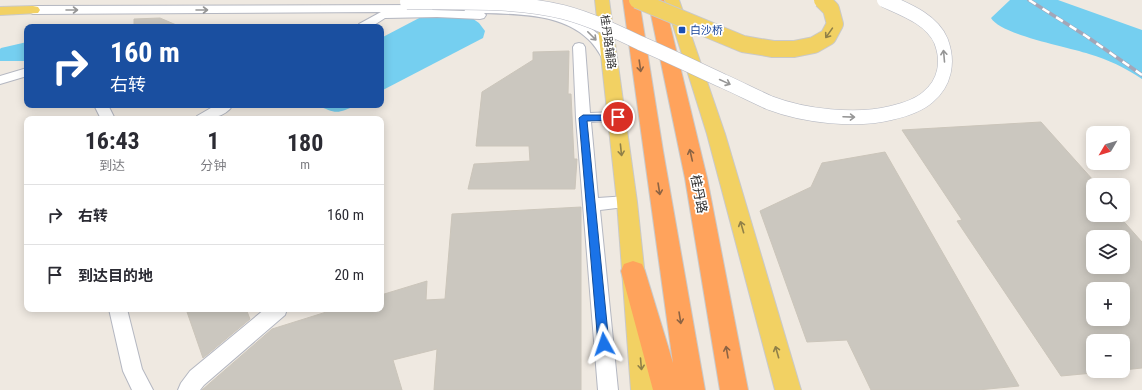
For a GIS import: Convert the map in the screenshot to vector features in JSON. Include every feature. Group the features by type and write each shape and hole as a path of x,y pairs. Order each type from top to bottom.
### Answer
{"highway":[{"path":"631,0 653,151 691,390"},
{"name":"桂丹路","path":"671,2 696,178 734,390"},
{"path":"633,271 667,390"}],"main road":[{"name":"桂丹路辅路","path":"602,0 618,117 644,390"},
{"path":"638,0 743,44 773,49 787,49 814,45 828,37 835,24 831,9 822,0"},
{"path":"671,2 711,118 787,390"},
{"path":"0,11 33,10"}],"street":[{"path":"225,10 407,2 501,3 534,6 563,12 595,22 772,103 802,112 831,116 865,118 897,112 924,101 940,84 945,62 943,44 934,30 911,13 884,0"},
{"path":"33,10 485,9 537,14 563,19 579,26 592,35 611,62"},
{"path":"368,24 382,15 408,13 468,13 542,22 563,19"},
{"path":"579,48 583,118 608,390"},
{"path":"0,80 24,73"},
{"path":"207,116 221,108"},
{"path":"583,118 618,117"},
{"path":"592,204 627,202"},
{"path":"119,312 133,370 143,390"},
{"path":"188,390 197,378 274,312"}],"water":[{"path":"1010,0 1058,0 1142,30 1142,79 1123,67 1103,59 1036,40 1008,30 997,24 991,18"},
{"path":"423,16 469,16 479,23 485,31 483,38 384,89 384,36"},
{"path":"24,43 24,61 0,61 1,48"},
{"path":"324,108 349,108 337,112"}],"building":[{"path":"160,18 174,24 134,24 134,19"},
{"path":"569,51 568,94 571,94 574,159 577,159 575,189 468,189 474,164 530,161 529,146 476,146 482,92 533,60 533,52"},
{"path":"1041,122 1091,178 1086,178 1086,222 1124,222 1142,242 1142,368 1130,369 1130,334 1086,334 1086,374 1061,376 957,221 962,220 902,130"},
{"path":"885,152 1019,386 978,390 871,390 847,340 807,342 760,211 811,187 822,163"},
{"path":"581,207 581,390 434,390 437,349 393,360 402,390 202,390 272,329 326,312 384,312 384,294 427,281 426,300 445,299 452,214"},
{"path":"187,312 247,312 250,319 203,358"}],"railway":[{"path":"1029,0 1086,36 1142,75"}],"place":[{"name":"白沙桥","path":"682,30"}],"route":[{"path":"604,344 583,118 618,117"}]}
